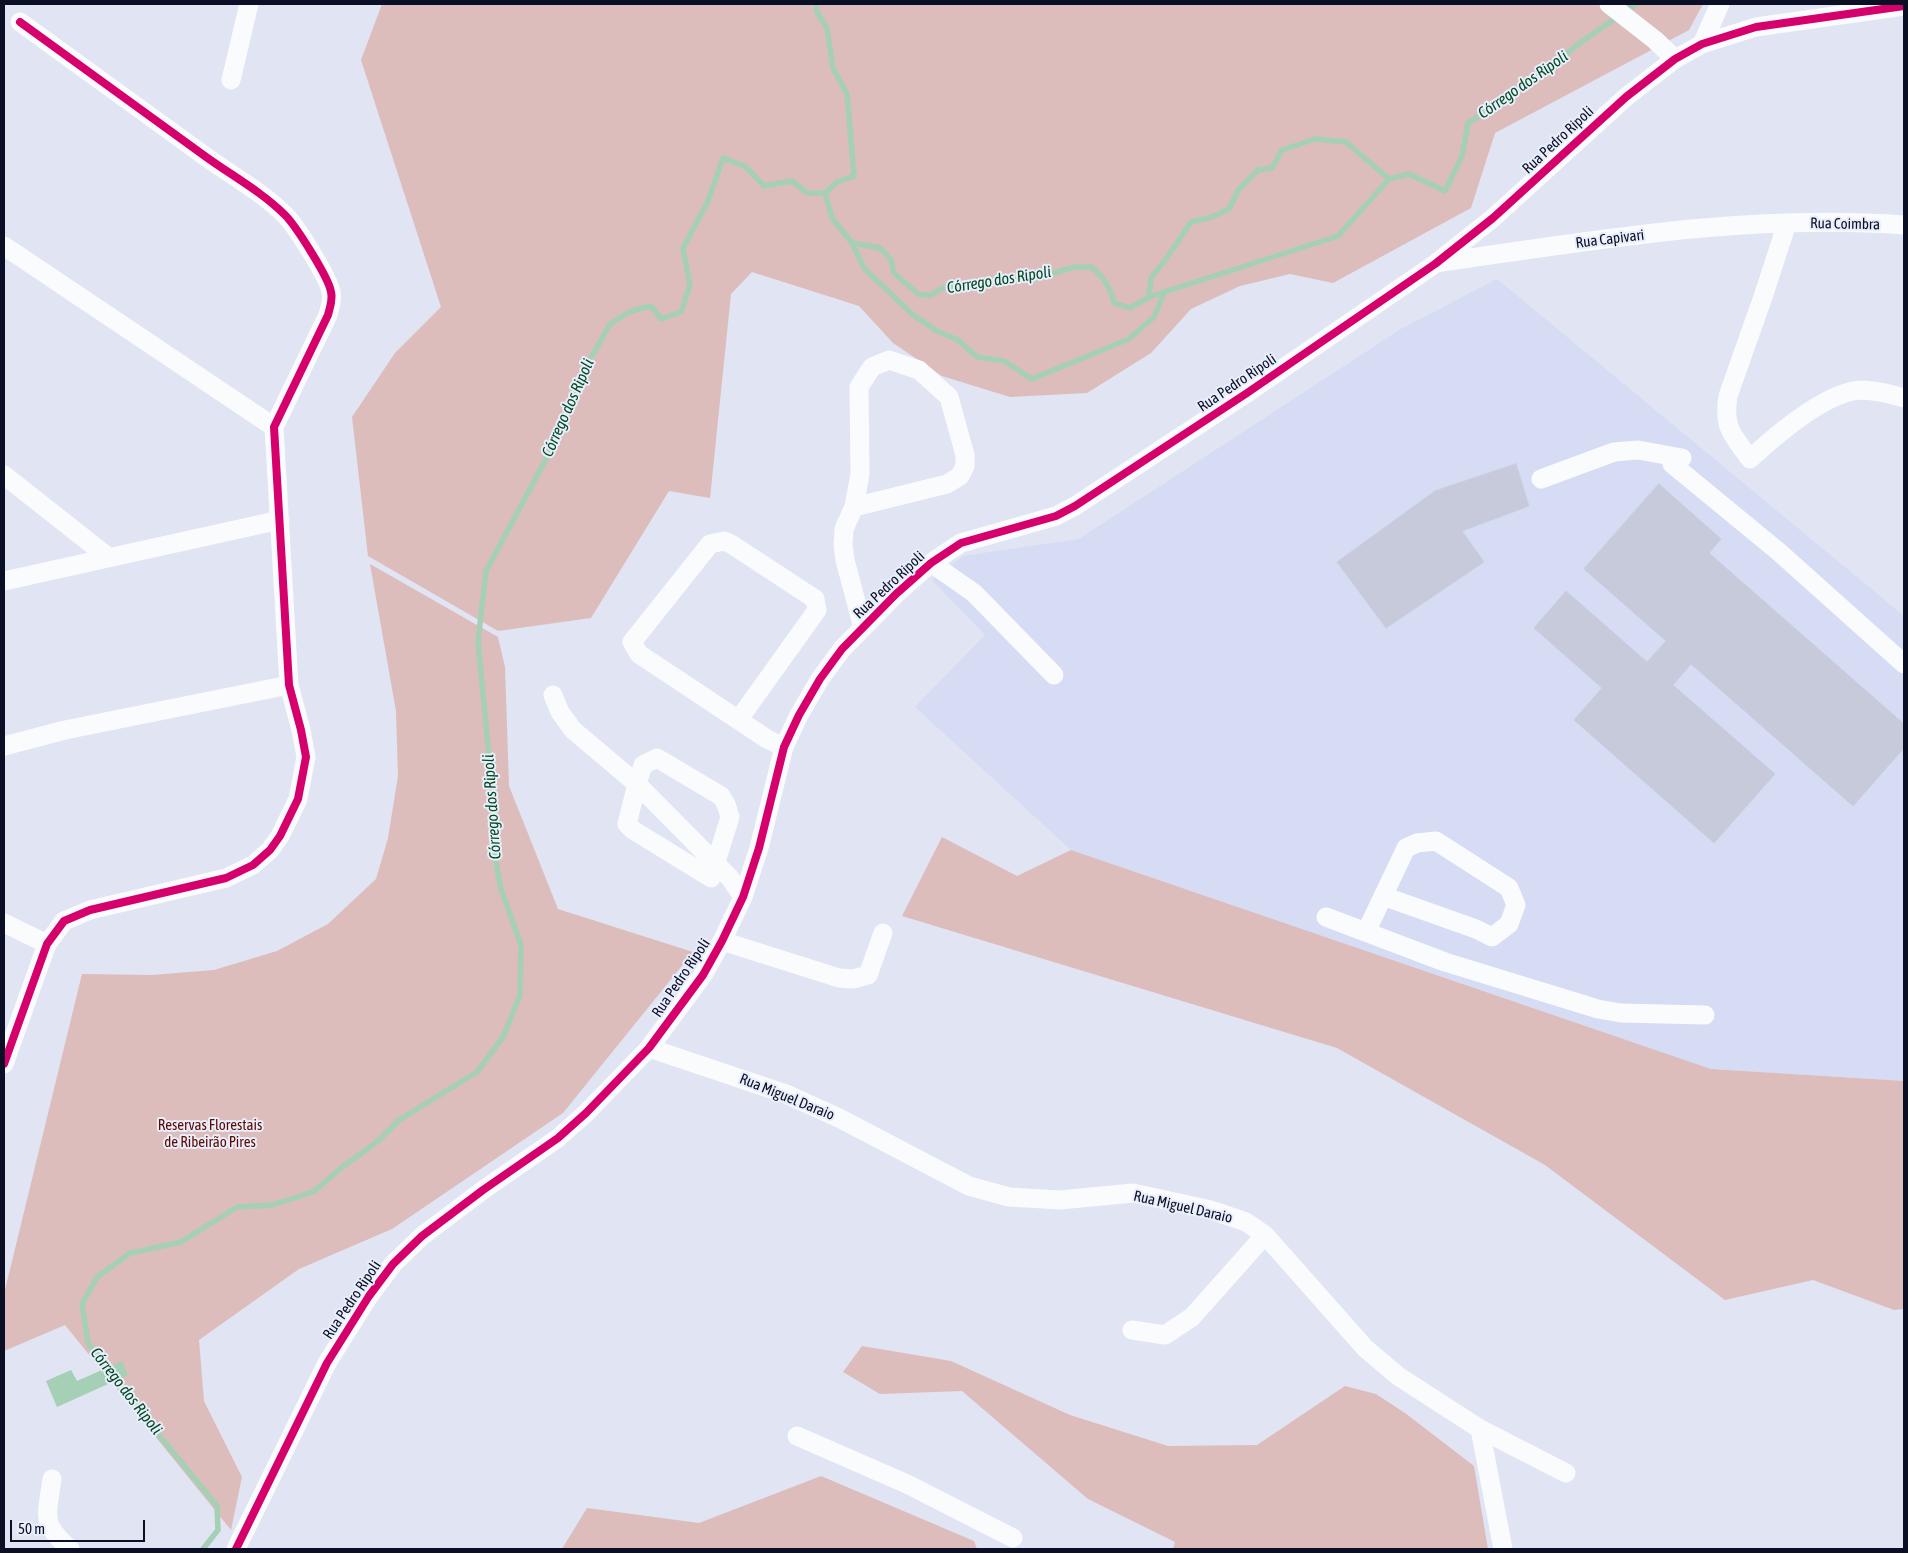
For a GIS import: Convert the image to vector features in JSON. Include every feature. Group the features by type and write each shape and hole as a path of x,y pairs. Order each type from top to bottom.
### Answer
{"street":[{"path":"231,80 249,4"},
{"path":"1702,44 1720,4"},
{"name":"Rua Pedro Ripoli","path":"236,1549 327,1363 369,1296 393,1264 422,1236 483,1190 558,1138 586,1113 649,1048 703,975 722,942 743,897 759,848 784,747 799,715 820,679 842,649 896,594 932,563 961,543 1056,516 1075,506 1247,393 1435,264 1493,218 1626,96 1675,59 1702,44 1756,27 1904,6"},
{"path":"1615,8 1655,40 1675,59"},
{"path":"4,1064 48,944 64,921 74,915 90,910 226,878 253,865 270,850 280,836 298,800 306,757 301,730 288,685 274,428 332,303 332,291 326,279 298,231 285,215 267,199 20,22"},
{"path":"1787,223 1728,396 1725,411 1726,424 1750,459 1778,433 1829,400 1847,392 1862,390 1904,398"},
{"name":"Rua Capivari","path":"1435,264 1659,233 1787,223"},
{"name":"Rua Coimbra","path":"1787,223 1904,225"},
{"path":"4,246 274,428"},
{"path":"854,507 947,484 960,476 965,466 965,455 949,397 919,370 889,360 872,367 859,386 860,474 854,507 844,529 843,545 845,560 863,628"},
{"path":"1541,479 1614,452 1638,450 1677,461 1904,664"},
{"path":"4,475 108,557"},
{"path":"4,581 280,520"},
{"path":"739,719 817,610 815,599 724,541 710,544 632,642 635,650 640,654 767,739 784,747"},
{"path":"932,563 974,593 1054,675"},
{"path":"4,746 66,730 288,685"},
{"path":"552,696 560,712 573,730 637,784 730,878 743,897"},
{"path":"657,758 722,796 730,817 716,864 711,878 633,830 627,824 643,765 657,758"},
{"path":"1366,932 1406,848 1417,843 1436,841 1509,888 1516,905 1509,924 1492,937 1476,929 1384,896"},
{"path":"1326,917 1445,962 1598,1009 1621,1013 1705,1015"},
{"path":"4,923 48,944"},
{"path":"722,942 839,978 853,979 868,975 883,933"},
{"name":"Rua Miguel Daraio","path":"649,1048 786,1094 840,1118 969,1186 1008,1197 1060,1200 1132,1193 1211,1210 1246,1222 1265,1235 1365,1348 1398,1376 1480,1429 1566,1473"},
{"path":"1132,1330 1165,1335 1180,1326 1192,1317 1265,1235"},
{"path":"1480,1429 1503,1549"},
{"path":"797,1436 907,1484 1013,1538"},
{"path":"52,1479 46,1518 56,1537 70,1549"}],"shaded area":[{"path":"1497,279 1904,616 1904,1081 1711,1069 1071,850 915,707 985,635 932,580 963,556 1079,539 1401,329"},
{"path":"122,1361 128,1375 57,1407 46,1381 71,1370 77,1381"}],"green space":[{"path":"382,4 1703,4 1689,30 1495,133 1471,208 1333,283 1290,274 1240,286 1191,309 1151,353 1087,393 1010,397 942,376 893,343 859,306 752,272 731,294 710,498 669,491 591,618 498,631 368,556 352,417 395,353 441,307 361,60"},
{"name":"Reservas Florestais de Ribeirão Pires","path":"370,564 498,637 505,667 509,786 558,909 693,952 563,1113 392,1229 299,1269 199,1340 204,1401 242,1477 231,1530 65,1325 4,1351 4,1294 82,974 152,975 214,970 277,951 328,924 376,879 388,838 398,776 396,711"},
{"path":"942,837 1017,876 1071,850 1711,1069 1904,1081 1904,1309 1894,1310 1813,1280 1725,1300 1545,1165 1337,1048 902,916"},
{"path":"862,1346 951,1361 1070,1415 1168,1446 1257,1445 1345,1386 1376,1394 1405,1413 1474,1466 1488,1549 1173,1549 1175,1542 1088,1499 962,1391 880,1394 843,1372"},
{"path":"821,1476 974,1541 977,1549 562,1549 587,1508 699,1523"}],"building":[{"path":"1516,464 1529,506 1462,531 1484,562 1386,628 1337,562 1435,491"},
{"path":"1659,484 1721,539 1709,553 1904,724 1904,748 1853,806 1691,664 1673,685 1775,774 1714,843 1574,720 1602,688 1534,628 1566,591 1647,662 1666,641 1584,569"}],"waterway":[{"path":"816,4 817,12 827,28 833,68 847,94 854,176 837,182 825,193"},
{"name":"Córrego dos Ripoli","path":"203,1549 218,1530 217,1506 131,1401 88,1343 82,1304 97,1277 130,1253 181,1242 237,1207 272,1205 313,1192 341,1168 378,1141 399,1120 477,1072 503,1037 520,995 521,945 501,889 492,842 493,798 478,641 486,571 561,431 576,384 610,324 631,311 651,306 661,319 681,312 690,285 683,248 708,201 723,158 746,167 764,186 792,181 807,193 825,193 832,218 852,243 880,248 891,260 894,273 918,294 930,296 942,288 994,280 1033,279 1074,267 1092,267 1106,283 1114,303 1130,308 1149,297 1338,236 1389,179 1409,174 1445,191 1462,156 1468,123 1529,83 1584,40 1636,4"},
{"name":"Córrego dos Ripoli","path":"1149,297 1151,278 1191,222 1212,217 1229,209 1239,189 1258,170 1272,168 1282,150 1315,139 1346,142 1389,179"},
{"name":"Córrego dos Ripoli","path":"852,243 864,268 913,315 937,331 958,340 977,357 1004,361 1032,379 1129,339 1154,317 1164,293"}],"cycle path":[{"path":"236,1549 327,1363 369,1296 393,1264 422,1236 483,1190 558,1138 586,1113 649,1048 703,975 743,897 759,848 784,747 799,715 820,679 842,649 896,594 931,563 961,543 1056,516 1075,506 1247,393 1435,264 1493,218 1626,97 1675,59 1702,44 1756,27 1904,6"},
{"path":"4,1064 47,944 64,921 90,910 226,878 253,865 270,850 280,836 298,799 306,757 289,685 274,427 328,315 332,298 325,276 311,252 297,230 276,206 20,22"}]}
